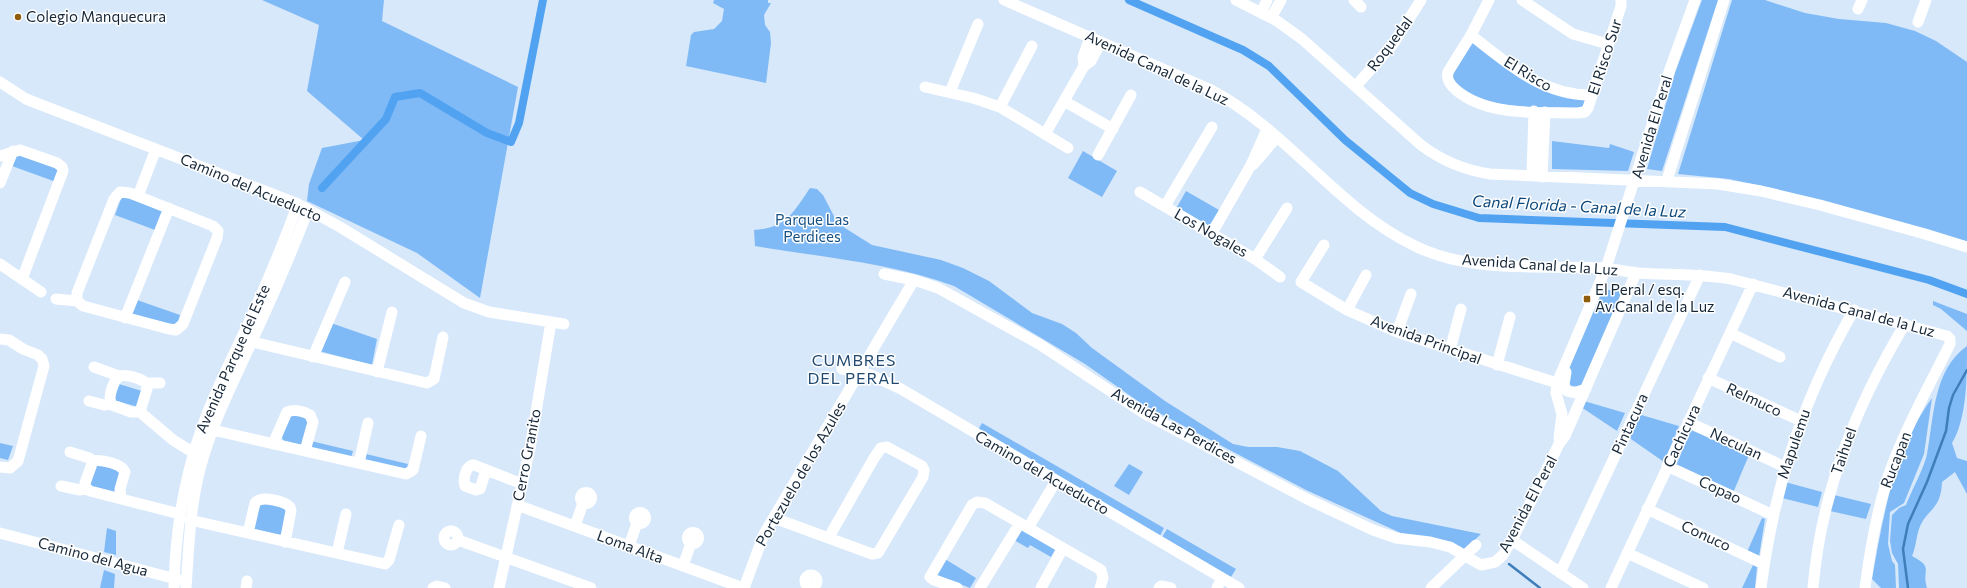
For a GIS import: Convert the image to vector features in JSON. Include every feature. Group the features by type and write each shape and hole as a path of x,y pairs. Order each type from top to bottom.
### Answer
{"street":[{"name":"Avenida Canal de la Luz","path":"1004,0 1222,96 1240,107 1267,129 1364,215 1404,240 1427,252 1453,260 1471,263 1558,268 1606,268 1636,272 1726,278 1854,310 1947,336 1950,339"},
{"path":"1236,0 1271,18 1302,39 1421,145 1444,160 1480,172 1636,181 1667,180 1718,184 1761,191 1925,234 1967,248"},
{"path":"1261,13 1267,0"},
{"path":"1271,18 1281,0"},
{"name":"Roquedal","path":"1356,86 1392,44 1421,0"},
{"path":"1489,0 1471,36 1449,69 1447,77 1453,87 1477,104 1498,109 1540,112 1537,176"},
{"path":"1522,0 1548,19 1573,34 1608,44"},
{"name":"El Risco Sur","path":"1540,112 1585,112 1621,6 1621,0"},
{"name":"Avenida El Peral","path":"1559,444 1562,414 1556,393 1557,383 1610,258 1636,181 1670,69 1695,0"},
{"name":"Avenida El Peral","path":"1667,180 1724,0"},
{"path":"1918,22 1926,0"},
{"path":"950,92 978,24"},
{"name":"El Risco","path":"1471,36 1514,68 1541,85 1563,93 1592,95"},
{"path":"1084,66 1083,57 1090,37"},
{"path":"1045,134 1084,66 1091,61 1101,42"},
{"path":"1000,107 1032,46"},
{"name":"Camino del Acueducto","path":"0,82 26,99 298,204 464,304 489,312 564,324"},
{"path":"925,87 950,92 1000,107 1068,148"},
{"path":"1098,155 1131,95"},
{"path":"1064,101 1113,128"},
{"path":"1165,206 1212,127"},
{"path":"1212,233 1251,165 1267,129"},
{"path":"1251,165 1255,163 1277,138"},
{"path":"138,196 156,149"},
{"path":"0,156 20,150 62,166 64,171 22,279"},
{"path":"0,182 13,151"},
{"path":"56,299 77,301 83,306 172,330 179,328 183,324 218,234 213,226 138,196 123,192 115,196 77,292 77,301"},
{"name":"Los Nogales","path":"1140,192 1255,259 1280,277"},
{"name":"Avenida Parque del Este","path":"174,583 180,514 194,453 213,397 265,287 298,204"},
{"path":"125,318 169,208"},
{"path":"1255,259 1287,208"},
{"name":"Avenida Parque del Este","path":"186,585 190,520 198,479 213,430 227,393 252,342 308,210"},
{"name":"Avenida Principal","path":"1324,245 1302,282 1347,310 1397,332 1557,383"},
{"path":"0,264 41,292"},
{"name":"Avenida El Peral","path":"1469,559 1481,565 1495,562 1503,555 1512,540 1559,444 1565,436 1636,272"},
{"name":"Avenida Las Perdices","path":"884,274 914,280 938,288 1039,344 1145,414 1307,499 1373,530 1396,538 1430,542 1450,547 1469,559"},
{"path":"1347,310 1366,275"},
{"name":"Pintacura","path":"1560,573 1700,276"},
{"name":"Portezuelo de los Azules","path":"744,588 761,541 914,280"},
{"path":"313,357 345,282"},
{"name":"Cachicura","path":"1611,588 1753,284"},
{"path":"1397,332 1411,294"},
{"path":"1450,350 1461,309"},
{"name":"Mapulemu","path":"1761,588 1773,515 1785,467 1801,421 1827,359 1854,310"},
{"path":"377,372 392,312"},
{"path":"1497,365 1510,318"},
{"name":"Cerro Granito","path":"499,588 522,484 551,322"},
{"name":"Taihuel","path":"1813,588 1824,519 1844,448 1870,384 1905,324"},
{"path":"1730,333 1780,357"},
{"path":"252,342 425,383 430,382 434,376 443,336"},
{"path":"0,339 9,340 23,349 38,355 42,359 43,369 20,458 14,466 7,468 0,467"},
{"name":"Rucapan","path":"1865,588 1876,525 1890,471 1912,419 1950,344 1950,339"},
{"name":"Avenida El Peral","path":"1565,366 1565,390 1575,393 1586,389"},
{"path":"94,368 119,376 125,375 142,380 146,383 160,383"},
{"name":"Camino del Acueducto","path":"842,370 859,372 901,389 1056,481 1220,583 1239,588"},
{"path":"111,404 110,397 115,380 119,376"},
{"name":"Relmuco","path":"1708,378 1801,421"},
{"path":"140,412 147,390 146,383"},
{"path":"89,401 104,405 111,404 114,407 131,412 140,412 173,440 194,453"},
{"path":"273,444 287,412 292,410 302,412 310,415 313,422 305,451"},
{"path":"359,463 368,422"},
{"name":"Neculan","path":"1688,422 1785,467"},
{"path":"213,430 404,474 410,473 414,468 421,436"},
{"path":"774,518 872,554 878,553 923,477 924,470 922,466 887,447 881,448 829,537"},
{"path":"70,452 94,461 99,460 124,468 125,474 120,489 121,499"},
{"path":"86,488 85,483 94,461"},
{"name":"Copao","path":"1668,466 1773,515"},
{"path":"486,470 522,484"},
{"path":"980,588 1056,481"},
{"path":"61,486 80,490 86,488"},
{"path":"86,488 90,491 180,514"},
{"path":"248,533 255,503 258,500 262,499 286,504 290,507 291,512 285,542"},
{"path":"957,588 934,580 930,577 972,505 977,502 985,503 1101,570 1103,578 1100,588"},
{"path":"575,526 583,503"},
{"name":"Loma Alta","path":"517,506 744,588"},
{"name":"Conuco","path":"1647,509 1764,564"},
{"path":"337,553 346,514"},
{"path":"190,520 387,564 390,560 399,525"},
{"path":"629,546 637,523"},
{"name":"Camino del Agua","path":"0,533 174,583 186,585"},
{"path":"458,540 591,588"},
{"path":"1512,540 1583,588"},
{"path":"682,566 691,543"},
{"name":"Avenida El Peral","path":"1431,588 1469,559 1476,545"},
{"path":"1041,588 1063,548"},
{"path":"1627,553 1703,588"},
{"path":"1867,572 1869,585 1871,588"},
{"path":"433,588 437,586 445,588"},
{"path":"1159,588 1161,586 1171,588"}],"green space":[{"path":"262,0 384,0 382,21 518,87 480,298 417,253 307,201 309,184 322,148 364,140 307,91 319,25"},
{"path":"714,0 768,0 768,3 771,3 764,15 765,25 770,32 771,43 766,83 686,66 691,35 694,32 714,29 722,21 724,9 713,3"},
{"path":"1702,0 1718,0 1662,171 1647,169 1675,73"},
{"path":"1732,0 1765,0 1805,13 1839,19 1886,23 1915,31 1936,41 1967,62 1967,244 1771,188 1729,179 1678,174"},
{"path":"1473,42 1483,49 1585,100 1583,106 1578,108 1528,107 1509,105 1474,96 1461,88 1453,77 1454,71"},
{"path":"1552,141 1609,148 1610,144 1634,152 1628,171 1552,169"},
{"path":"1083,151 1117,171 1102,197 1068,178"},
{"path":"17,154 61,170 56,182 12,166"},
{"name":"Parque Las Perdices","path":"810,188 817,189 823,195 835,218 845,228 872,245 941,260 963,268 989,281 1032,313 1062,324 1076,333 1092,348 1165,401 1233,444 1248,447 1277,447 1300,451 1338,471 1381,511 1392,516 1481,534 1463,551 1403,534 1306,490 1142,404 1085,364 954,286 930,278 881,266 755,246 754,230 774,226 788,218"},
{"path":"1186,191 1219,210 1209,226 1177,207"},
{"path":"122,196 162,211 155,230 115,215"},
{"path":"1601,289 1624,292 1585,383 1579,386 1572,386 1568,384 1568,365"},
{"path":"137,300 180,315 177,325 172,328 133,315 131,312"},
{"path":"1933,301 1967,314 1967,331 1941,309 1933,305"},
{"path":"331,323 377,339 372,365 319,351"},
{"path":"1967,346 1966,384 1963,410 1961,422 1952,443 1957,458 1967,461 1967,494 1955,472 1942,482 1939,499 1925,517 1919,529 1912,556 1925,566 1927,588 1899,588 1898,564 1892,553 1890,541 1892,515 1899,508 1906,505 1924,465 1941,381 1947,368 1956,356"},
{"path":"119,384 142,391 138,407 114,400"},
{"path":"1932,398 1924,454 1904,503 1890,512 1888,544 1892,561 1895,565 1896,588 1881,588 1872,579 1892,485 1908,440 1919,418"},
{"path":"1584,401 1625,413 1617,431 1581,407"},
{"path":"292,414 310,419 304,443 301,445 284,441 282,438 289,416"},
{"path":"1638,414 1679,426 1664,462 1628,437"},
{"path":"982,423 1164,528 1160,536 978,430"},
{"path":"1691,430 1749,455 1733,493 1675,468"},
{"path":"311,441 353,451 351,458 309,449"},
{"path":"0,443 13,446 8,460 0,458"},
{"path":"366,454 408,464 406,470 364,462"},
{"path":"1129,464 1143,472 1129,495 1114,486"},
{"path":"97,465 115,469 119,473 117,494 90,487 94,468"},
{"path":"1785,482 1822,492 1818,507 1782,498"},
{"path":"1834,495 1871,504 1866,519 1830,511"},
{"path":"261,503 283,506 287,512 280,536 253,530 258,506"},
{"path":"1762,518 1765,519 1759,557 1747,552"},
{"path":"107,528 116,531 116,555 104,552"},
{"path":"1021,528 1056,548 1051,557 1030,545 1028,548 1014,540"},
{"path":"1167,529 1236,569 1231,577 1162,537"},
{"path":"945,559 976,578 970,588 935,574"},
{"path":"1753,565 1757,567 1755,588 1742,588"},
{"path":"104,570 115,574 114,588 100,588"}],"waterway":[{"path":"322,188 386,119 395,97 420,93 487,133 511,142 519,123 543,0"},
{"name":"Canal Florida - Canal de la Luz","path":"1129,0 1243,50 1269,66 1345,140 1410,193 1433,204 1479,218 1725,227 1929,280 1967,294"},
{"path":"1908,588 1903,549 1908,524 1927,482 1946,431 1949,408 1953,395 1967,370"},
{"path":"1509,564 1540,588"}],"place":[{"name":"Colegio Manquecura","path":"18,17"},
{"name":"El Peral / esq. Av.Canal de la Luz","path":"1587,299"}],"district":[{"name":"CUMBRES DEL PERAL","path":"854,369"}]}
